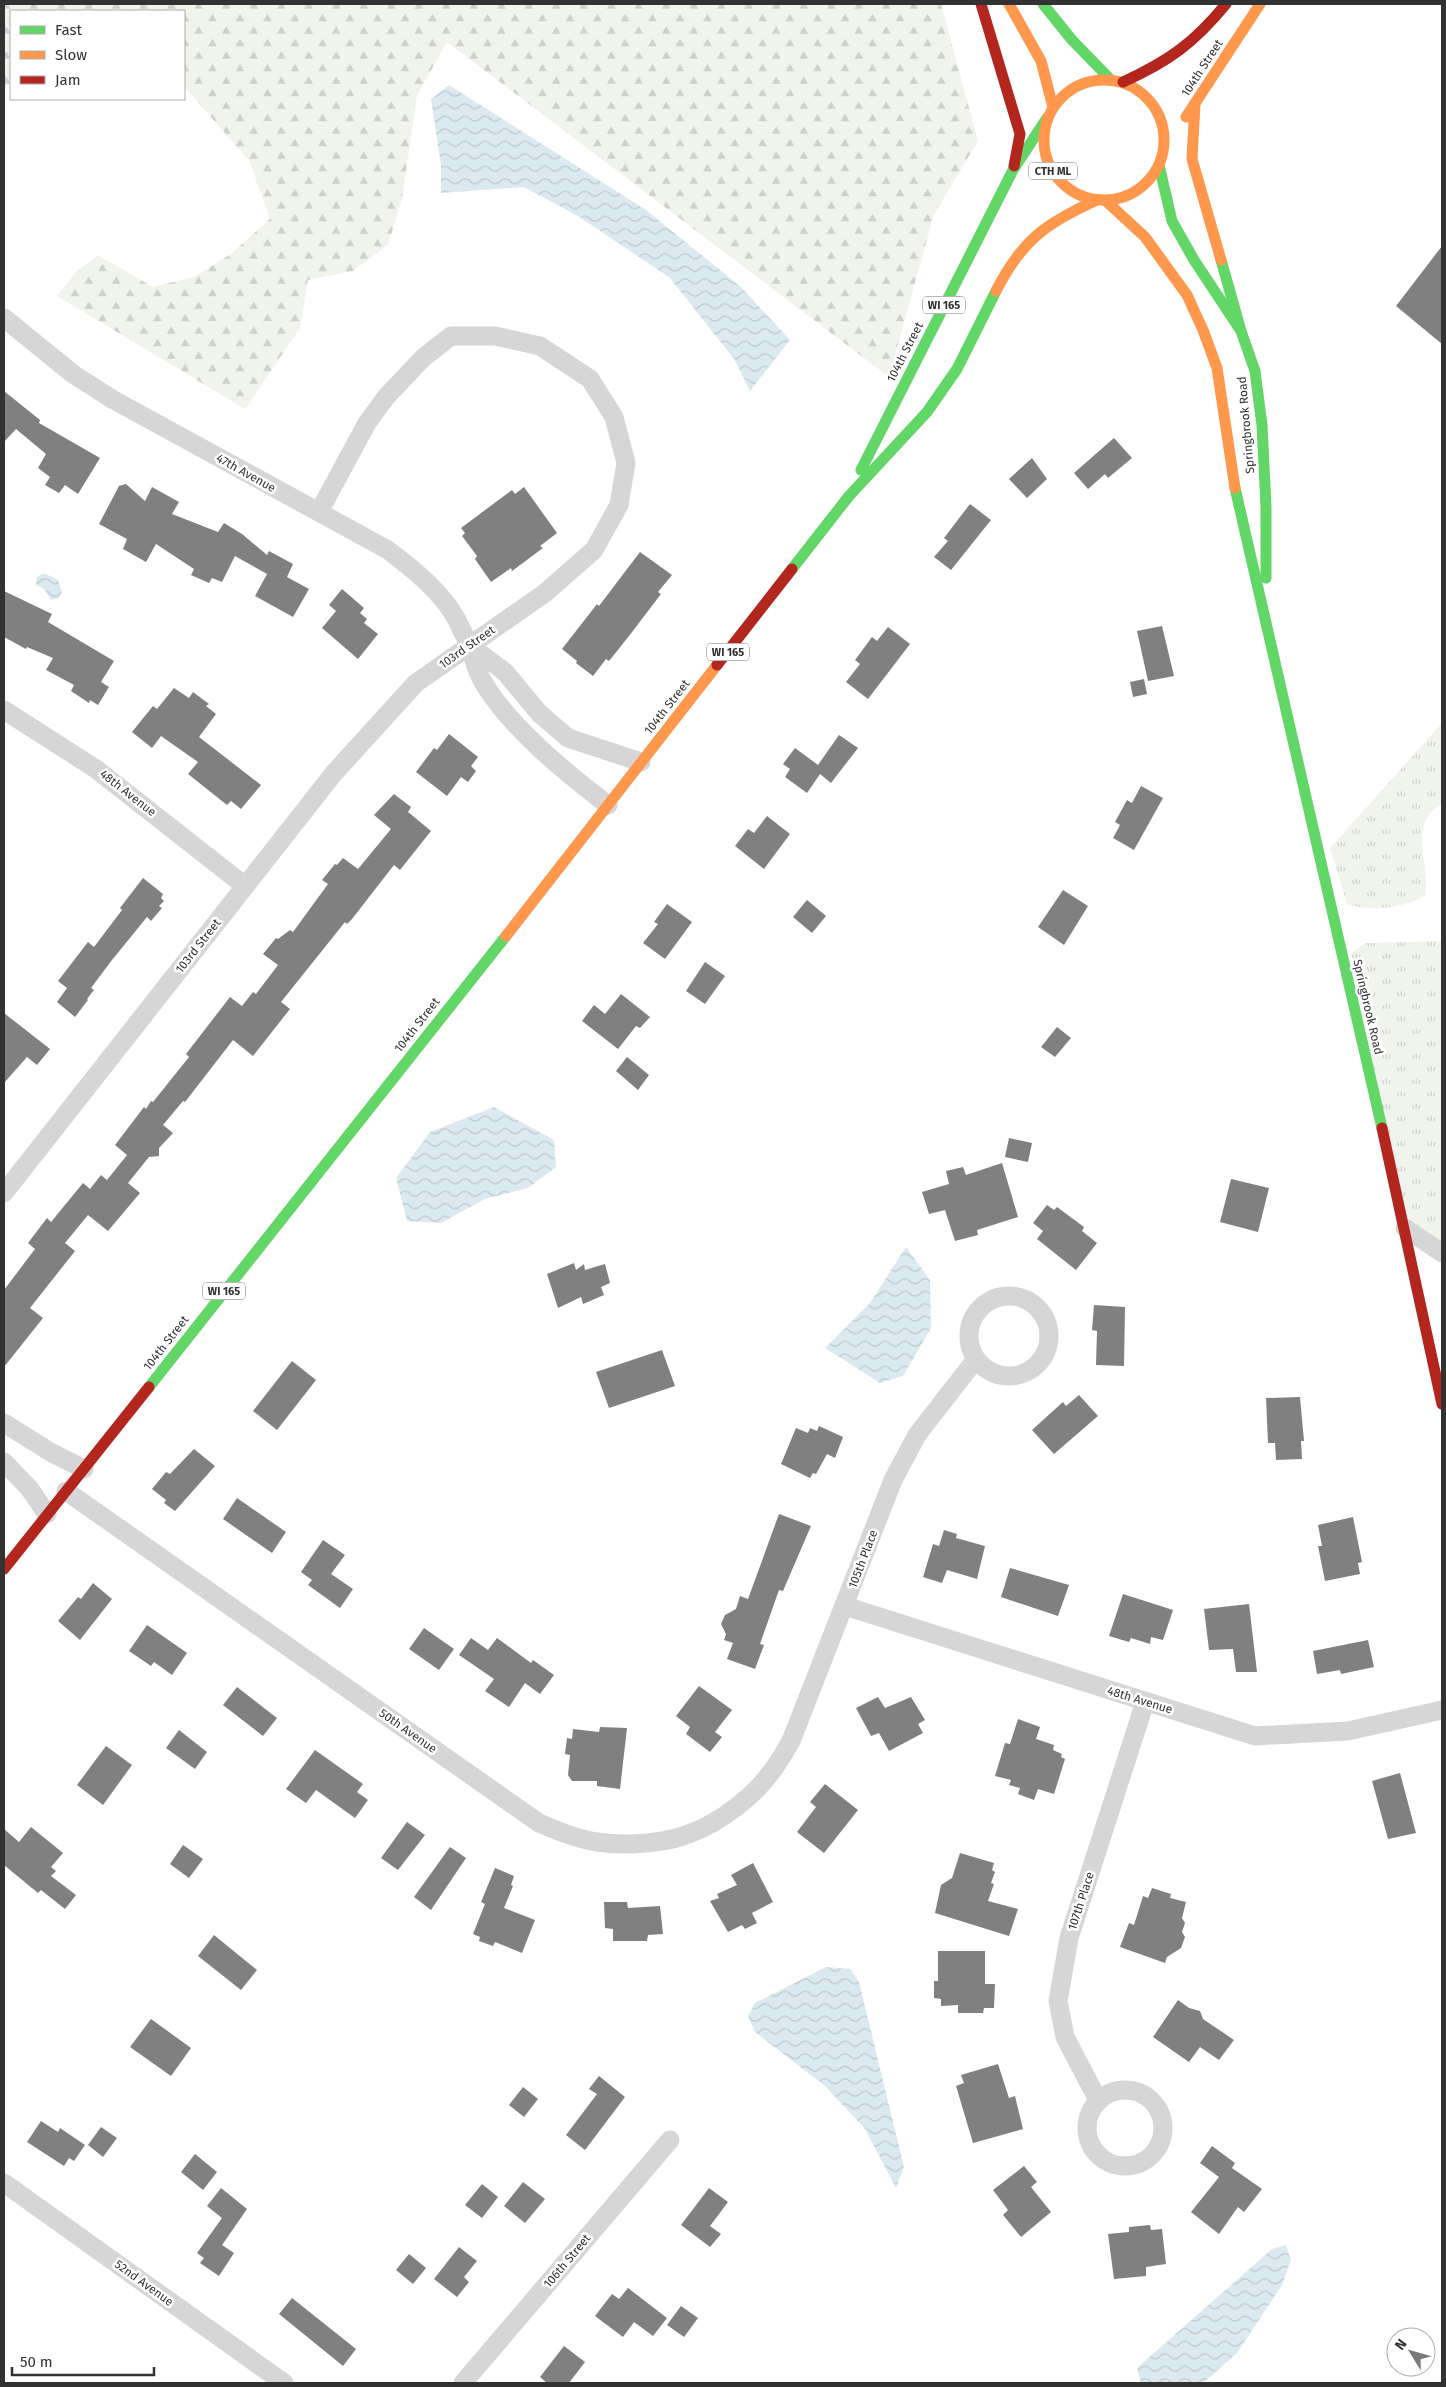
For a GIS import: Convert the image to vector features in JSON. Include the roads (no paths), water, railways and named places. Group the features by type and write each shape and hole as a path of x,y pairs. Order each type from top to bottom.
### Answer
{"main road":[{"path":"981,4 1020,134 1013,170"},
{"path":"1009,4 1041,60 1053,107"},
{"path":"1043,4 1072,40 1117,81 1141,92 1155,107 1163,126 1164,147"},
{"name":"104th Street","path":"1117,81 1158,66 1202,33 1226,4"},
{"name":"104th Street","path":"1164,147 1260,4"},
{"name":"WI 165","path":"1047,118 1064,94 1078,85 1094,80 1117,81"},
{"path":"1195,103 1192,159 1241,331"},
{"name":"104th Street","path":"849,496 1013,170 1047,118"},
{"name":"CTH ML","path":"1047,118 1043,139 1046,160 1056,178 1072,192 1102,200"},
{"name":"WI 165","path":"1102,200 1123,198 1138,190 1150,179 1159,165 1164,147"},
{"name":"Springbrook Road","path":"1159,165 1172,221 1194,260 1241,331 1255,371 1262,426 1266,507 1266,617"},
{"name":"104th Street","path":"4,1569 608,805 849,496 916,426 946,384 972,342 1001,283 1031,240 1059,218 1102,200"},
{"name":"Springbrook Road","path":"1102,200 1145,237 1186,295 1203,330 1217,368 1238,509 1266,617 1405,1228 1442,1404"}],"street":[{"name":"47th Avenue","path":"4,318 73,374 112,399 388,550 408,565 435,592 455,617 469,645 481,679 514,720 533,742 572,777 608,805"},
{"name":"103rd Street","path":"4,1193 334,774 416,683 545,593 594,550 619,505 626,463 614,417 590,379 540,346 495,336 452,336 423,358 386,397 367,423 319,512"},
{"path":"469,645 504,672 539,713 568,738 641,762"},
{"name":"48th Avenue","path":"4,710 96,769 245,886"},
{"path":"1405,1228 1442,1253"},
{"path":"1004,1297 1018,1298 1030,1303 1040,1312 1047,1323 1049,1335 1047,1348 1042,1359 1033,1368 1022,1374 1003,1375 985,1368 976,1359 971,1347 969,1333 973,1320 980,1309 991,1301 1004,1297"},
{"name":"105th Place","path":"772,1772 791,1742 893,1480 913,1442 976,1359"},
{"path":"4,1423 52,1453 84,1469"},
{"path":"4,1462 29,1488 47,1514"},
{"name":"50th Avenue","path":"66,1490 539,1823 565,1834 597,1842 624,1844 648,1842 691,1834 743,1801 772,1772"},
{"name":"48th Avenue","path":"845,1606 1255,1736 1348,1731 1442,1710"},
{"name":"107th Place","path":"1098,2100 1065,2037 1058,2001 1069,1938 1145,1702"},
{"path":"1126,2090 1144,2094 1154,2102 1161,2113 1163,2132 1157,2150 1148,2159 1136,2165 1124,2167 1111,2164 1100,2158 1092,2148 1086,2130 1090,2111 1098,2100 1108,2093 1126,2090"},
{"name":"106th Street","path":"464,2383 670,2140"},
{"name":"52nd Avenue","path":"4,2183 284,2383"}],"water":[{"path":"449,85 646,210 741,287 790,340 750,391 734,359 670,278 578,216 524,187 441,193 441,165 431,99"},
{"path":"41,574 46,574 58,580 62,592 59,598 51,600 44,589 36,585 37,577"},
{"path":"494,1107 554,1140 556,1167 528,1188 485,1199 441,1223 407,1221 396,1178 430,1132"},
{"path":"906,1247 930,1280 931,1328 903,1376 880,1383 825,1348 870,1303"},
{"path":"826,1967 850,1969 859,1982 904,2167 896,2188 865,2129 825,2086 755,2032 748,2016 755,2003"},
{"path":"1286,2245 1291,2260 1282,2285 1237,2353 1203,2383 1141,2383 1137,2368 1272,2249"}]}
